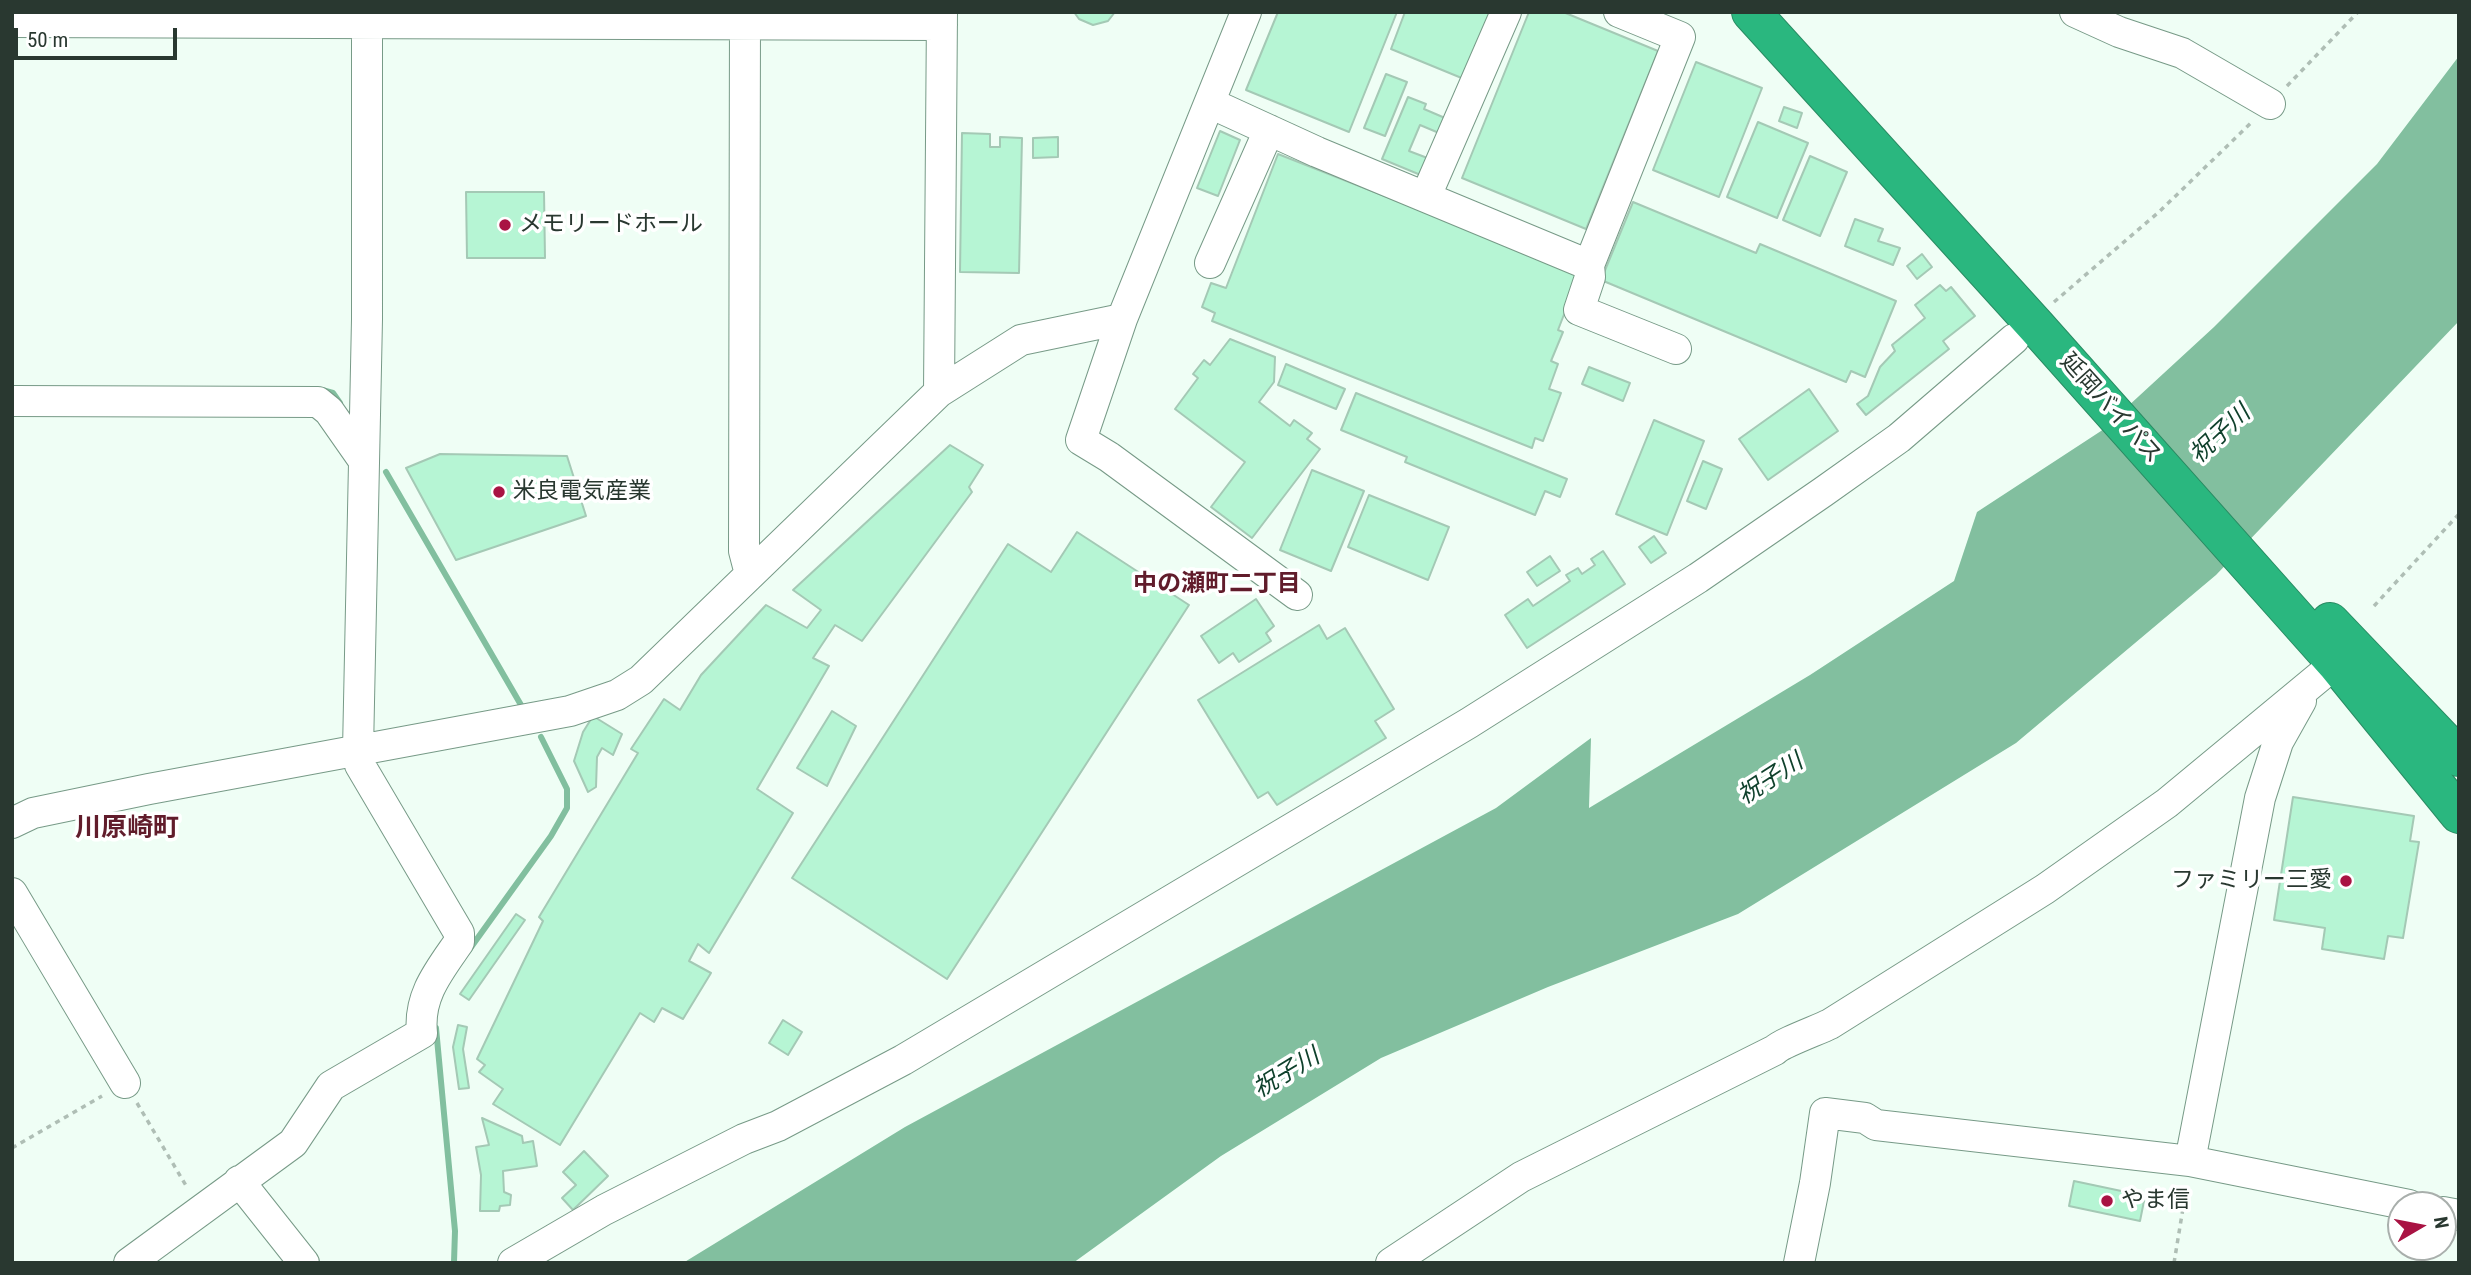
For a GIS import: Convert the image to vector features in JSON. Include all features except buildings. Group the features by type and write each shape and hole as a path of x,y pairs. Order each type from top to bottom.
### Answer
{"highway":[{"name":"延岡バイパス","path":"1751,12 2038,320 2330,653 2459,814"},
{"name":"延岡バイパス","path":"1784,12 2038,320"},
{"name":"延岡バイパス","path":"2330,653 2459,757"}],"street":[{"path":"1247,12 1122,319 1081,440 1109,457 1297,595"},
{"path":"1426,196 1506,12"},
{"path":"1619,12 1679,37 1589,265 1590,277 1578,310 1676,349"},
{"path":"2075,12 2119,32 2182,53 2269,104"},
{"path":"129,1263 293,1143 331,1086 422,1033 420,1017 428,988 459,942 459,933 360,765 358,750 364,461 367,17"},
{"path":"12,22 367,17 942,19 939,392"},
{"path":"745,18 744,551 750,574"},
{"path":"1210,103 1317,152 1589,265"},
{"path":"1210,263 1269,130"},
{"path":"12,823 33,813 56,808 570,711 617,695 641,680 939,392 1021,340 1122,319"},
{"path":"513,1263 604,1210 744,1139 778,1126 903,1060 1469,723 1698,578 1823,492 1899,438 2038,320"},
{"path":"12,401 318,402 329,411 364,461"},
{"path":"2190,1161 2260,798 2278,742 2330,653"},
{"path":"1391,1263 1521,1177 1775,1050 1780,1045 1830,1024 2045,888 2167,803 2330,653"},
{"path":"12,893 125,1083"},
{"path":"1799,1263 1815,1183 1825,1113 1865,1118 1877,1125 2190,1161 2387,1201"},
{"path":"239,1181 304,1263"}],"path":[{"path":"2038,320 2160,211 2358,12"},
{"path":"2374,606 2459,514"},
{"path":"12,1148 125,1083 200,1209"},
{"path":"2174,1263 2190,1161"}],"water":[{"name":"祝子川","path":"2459,56 2459,321 2216,575 2016,743 1738,914 1548,987 1381,1058 1221,1156 1073,1263 683,1263 905,1127 1496,808 1591,738 1589,808 1810,675 1954,581 1977,512 2101,431 2214,327 2377,164"}],"waterway":[{"path":"322,390 333,393 340,403"},
{"path":"386,472 521,705"},
{"path":"469,950 551,836 567,808 567,789 541,737"},
{"path":"436,1028 455,1231 454,1262"}],"place":[{"name":"メモリードホール","path":"505,225"},
{"name":"米良電気産業","path":"499,492"},
{"name":"ファミリー三愛","path":"2346,881"},
{"name":"やま信","path":"2107,1201"}],"district":[{"name":"中の瀬町二丁目","path":"1217,585"},
{"name":"川原崎町","path":"127,829"}]}
